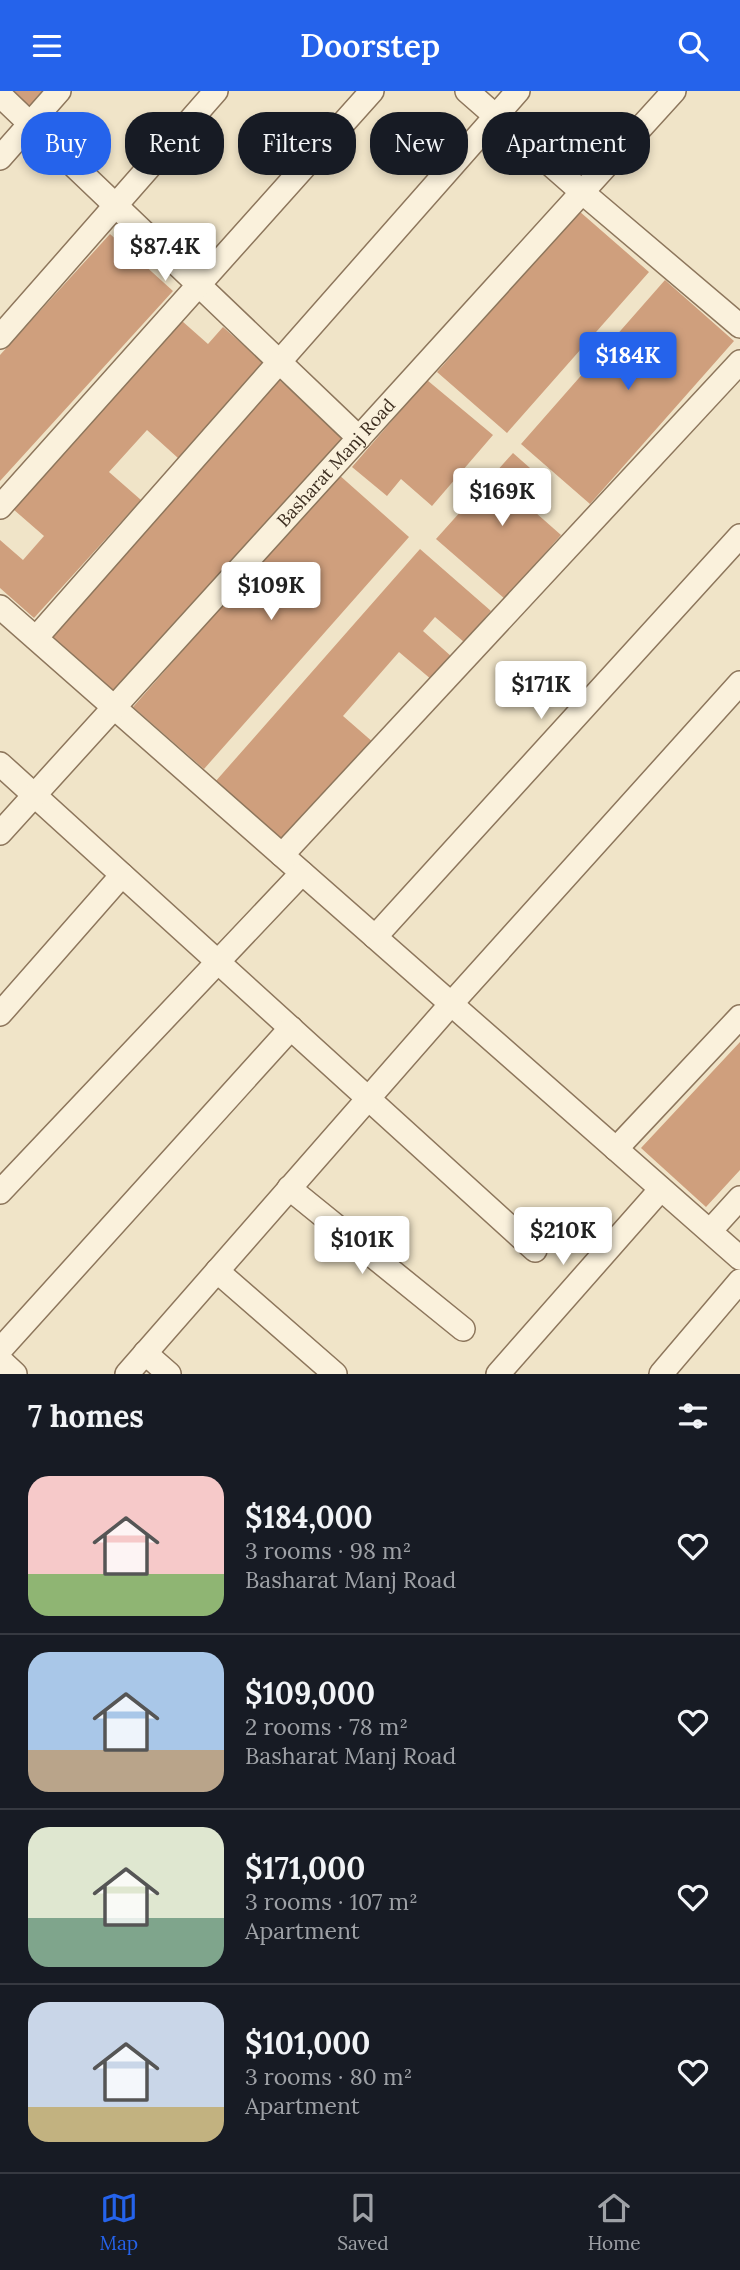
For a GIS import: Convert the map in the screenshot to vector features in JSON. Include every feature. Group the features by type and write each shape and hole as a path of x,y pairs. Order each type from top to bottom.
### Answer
{"street":[{"path":"40,112 59,91"},
{"path":"0,337 215,91"},
{"path":"0,507 372,91"},
{"path":"467,91 491,112"},
{"path":"500,112 518,91"},
{"name":"Basharat Manj Road","path":"0,833 674,91"},
{"path":"0,95 21,115"},
{"path":"36,638 482,132"},
{"path":"0,157 21,133"},
{"path":"84,175 359,438"},
{"path":"563,175 740,326"},
{"path":"282,855 740,362"},
{"path":"375,937 740,536"},
{"path":"0,607 740,1258"},
{"path":"127,1374 451,1004 740,684"},
{"path":"0,764 535,1250"},
{"path":"0,1192 302,873"},
{"path":"0,1014 122,875"},
{"path":"616,1149 740,1017"},
{"path":"0,1350 291,1028"},
{"path":"289,1188 463,1329"},
{"path":"498,1374 661,1189"},
{"path":"710,1231 740,1198"},
{"path":"217,1271 335,1374"},
{"path":"661,1374 740,1282"},
{"path":"145,1353 169,1374"},
{"path":"0,1360 15,1374"}],"building":[{"path":"11,91 49,91 34,109"},
{"path":"579,211 649,272 507,433 437,372"},
{"path":"110,234 173,291 0,481 0,355"},
{"path":"665,280 734,341 590,504 521,444"},
{"path":"182,321 208,344 223,327 264,363 178,458 147,430 109,472 141,500 34,618 0,588 0,540 23,560 44,536 13,509"},
{"path":"278,379 344,436 116,693 51,636"},
{"path":"427,380 493,435 432,506 401,479 387,496 352,467"},
{"path":"513,453 547,483 527,505 561,535 505,599 436,539"},
{"path":"338,474 409,537 204,769 133,707"},
{"path":"420,549 491,611 464,642 435,617 423,631 452,657 432,680 399,652 343,716 374,743 287,843 215,782"},
{"path":"740,1042 740,1170 706,1207 641,1148"}]}
